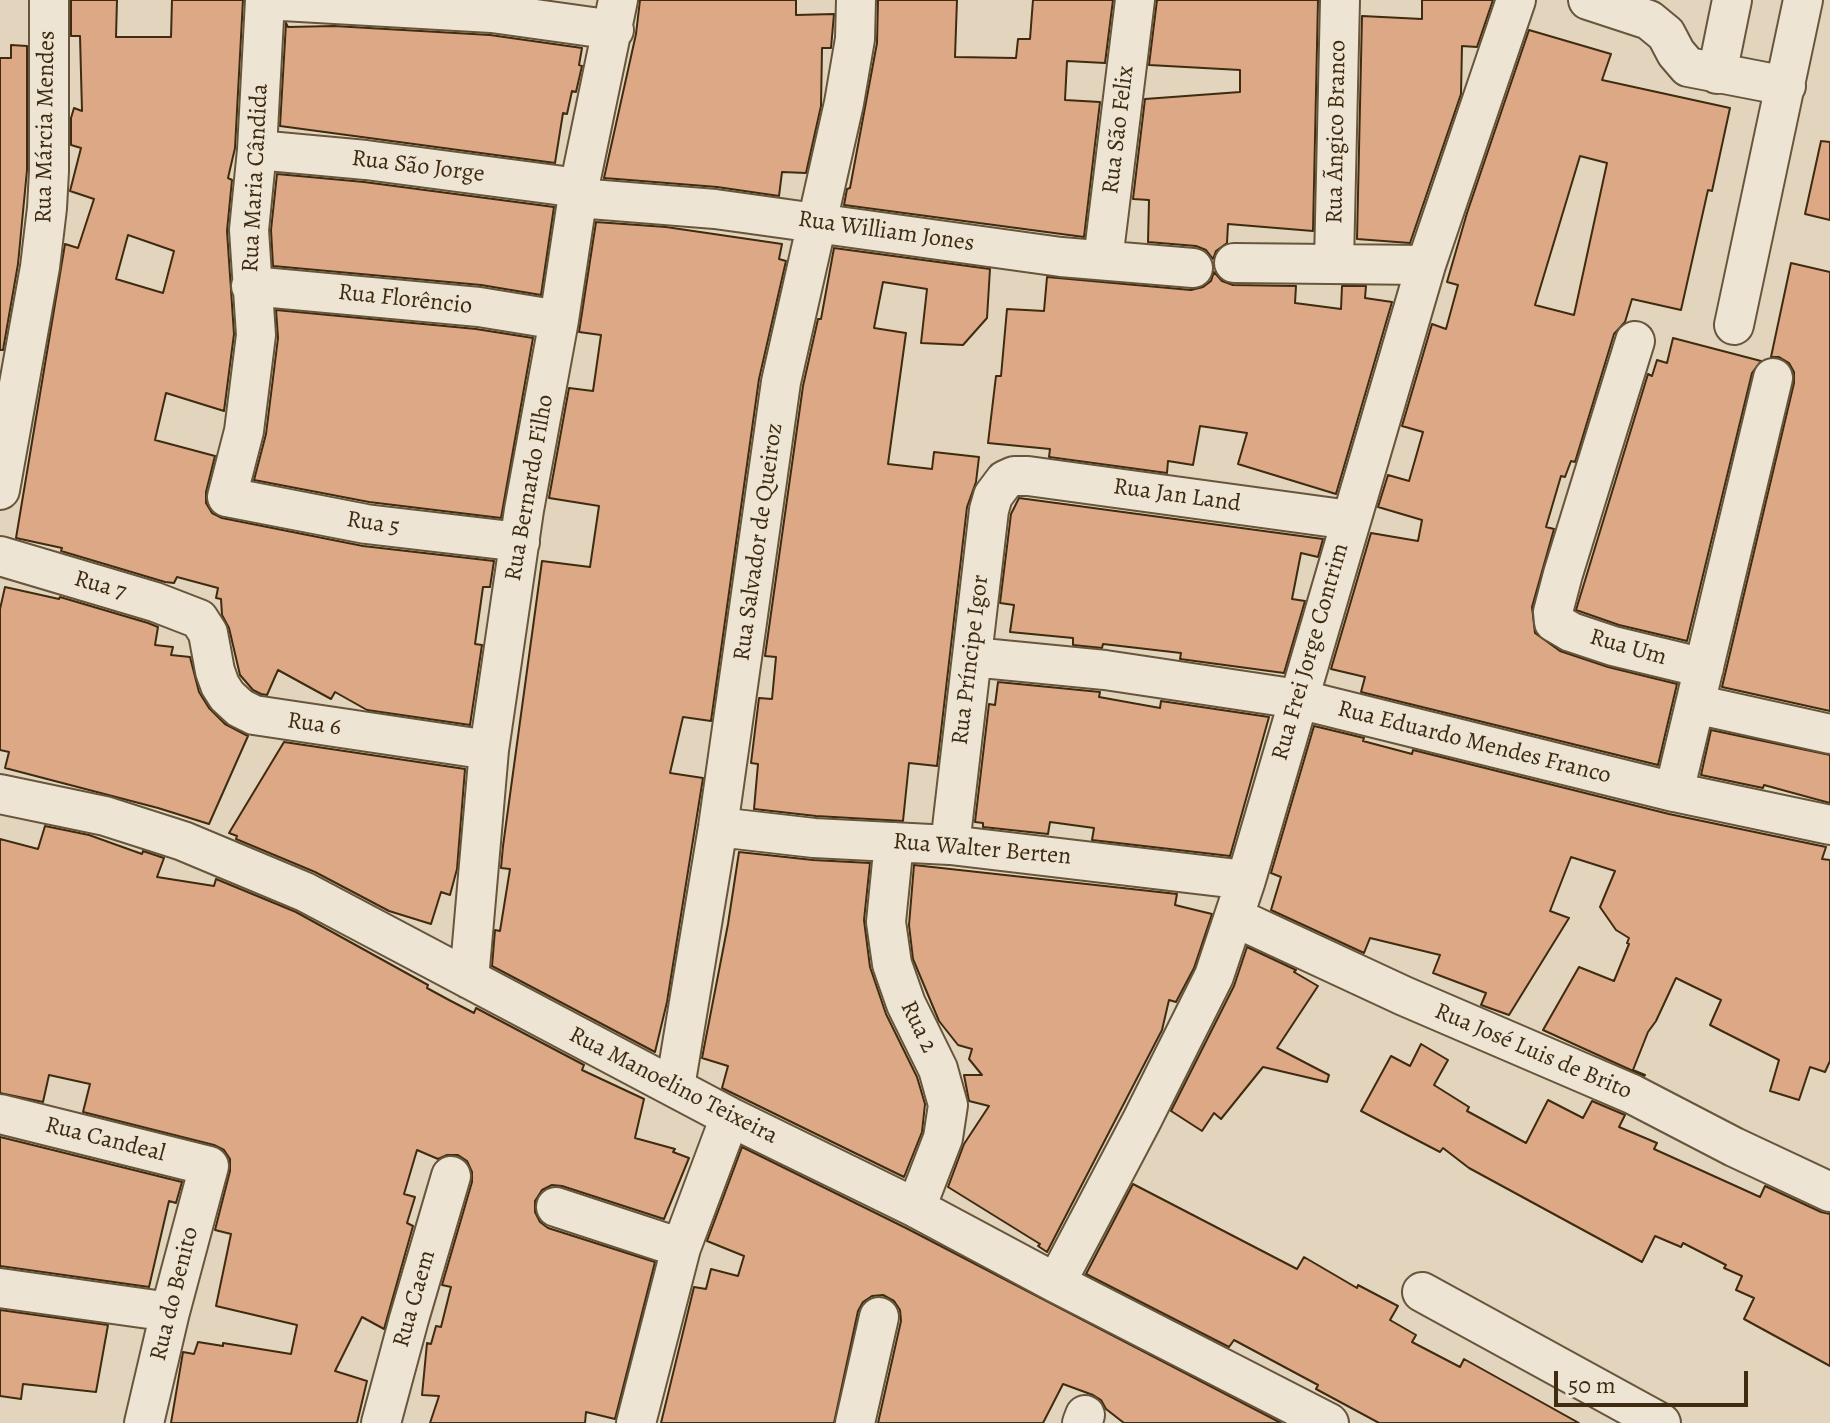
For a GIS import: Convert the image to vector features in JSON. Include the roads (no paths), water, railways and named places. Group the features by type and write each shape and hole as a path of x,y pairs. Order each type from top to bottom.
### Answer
{"street":[{"name":"Rua Márcia Mendes","path":"0,490 40,267 47,208 49,0"},
{"path":"265,0 492,13 616,15"},
{"name":"Rua Maria Cândida","path":"227,497 244,431 256,335 249,230 257,150 265,0"},
{"name":"Rua Salvador de Queiroz","path":"675,1087 718,827 781,382 851,65 856,0"},
{"name":"Rua São Felix","path":"1103,260 1135,0"},
{"name":"Rua Ãngico Branco","path":"1334,263 1340,0"},
{"name":"Rua Frei Jorge Contrim","path":"1056,1283 1214,976 1246,880 1426,265 1516,0"},
{"path":"1588,0 1649,20 1666,34 1688,67 1786,86"},
{"path":"1717,74 1732,0"},
{"path":"1734,325 1803,0"},
{"name":"Rua Bernardo Filho","path":"469,979 489,750 520,542 578,193 616,15"},
{"name":"Rua São Jorge","path":"257,150 381,161 578,193"},
{"name":"Rua William Jones","path":"578,193 817,222 1061,257 1193,268"},
{"path":"1234,263 1426,265"},
{"name":"Rua Florêncio","path":"251,286 479,307 559,320"},
{"name":"Rua Um","path":"1635,341 1563,574 1553,612 1554,622 1571,632 1613,646 1704,668"},
{"path":"1674,792 1773,378"},
{"name":"Rua Jan Land","path":"1005,480 1028,476 1350,520"},
{"name":"Rua Príncipe Igor","path":"950,845 989,510 993,496 1005,480"},
{"name":"Rua 5","path":"227,497 366,524 520,542"},
{"name":"Rua 7","path":"0,556 155,602 199,619"},
{"name":"Rua 6","path":"199,619 208,633 220,685 240,708 254,715 489,750"},
{"name":"Rua Eduardo Mendes Franco","path":"972,657 1105,670 1298,699 1674,792 1830,825"},
{"path":"1695,704 1830,734"},
{"name":"Rua Manoelino Teixeira","path":"0,794 105,816 183,841 305,892 730,1117 916,1208 1329,1423"},
{"name":"Rua Walter Berten","path":"718,827 814,838 950,845 1080,858 1246,880"},
{"name":"Rua 2","path":"894,842 886,922 892,964 906,1004 938,1069 948,1105 943,1138 916,1208"},
{"name":"Rua José Luis de Brito","path":"1234,917 1404,996 1632,1094 1830,1192"},
{"name":"Rua Candeal","path":"0,1114 209,1166"},
{"path":"636,1423 681,1248 730,1117"},
{"name":"Rua do Benito","path":"144,1423 209,1166"},
{"name":"Rua Caem","path":"381,1423 451,1176"},
{"path":"556,1207 681,1248"},
{"path":"0,1288 170,1312"},
{"path":"1422,1292 1661,1423"},
{"path":"855,1423 879,1317"}]}
